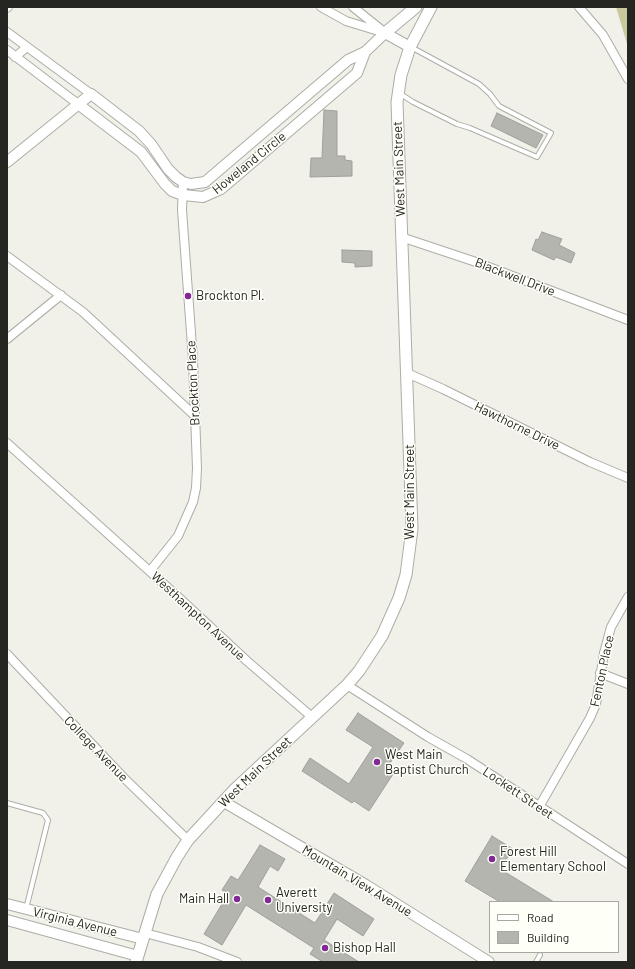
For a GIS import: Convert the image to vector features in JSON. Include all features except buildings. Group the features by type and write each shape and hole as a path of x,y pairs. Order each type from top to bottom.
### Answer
{"main road":[{"path":"385,33 416,7"},
{"name":"West Main Street","path":"137,959 157,894 165,877 188,840 224,802 347,685 363,665 382,636 399,598 406,575 412,529 397,92 400,75 410,47 431,7"}],"street":[{"path":"321,7 346,21 385,33"},
{"path":"353,7 385,33 410,47"},
{"path":"578,7 602,35 628,79"},
{"path":"7,32 139,131 151,144 168,169 183,182"},
{"name":"Howeland Circle","path":"183,182 191,184 205,182 348,60 365,52 385,33"},
{"path":"16,57 27,47"},
{"name":"Howeland Circle","path":"7,50 141,152 172,191 183,196 203,197 212,194 357,73 365,52"},
{"path":"7,162 91,94"},
{"path":"280,119 290,130"},
{"name":"Brockton Place","path":"150,572 178,536 193,502 197,468 184,236 183,182"},
{"name":"Blackwell Drive","path":"401,237 472,261 628,320"},
{"path":"7,256 83,312 194,415"},
{"path":"7,339 61,295"},
{"name":"Hawthorne Drive","path":"407,373 443,389 590,462 628,478"},
{"name":"Westhampton Avenue","path":"7,443 247,662 312,717"},
{"name":"Fenton Place","path":"539,807 590,718 598,697 600,673 611,628 628,597"},
{"name":"College Avenue","path":"7,654 123,777 188,840"},
{"path":"600,673 628,684"},
{"name":"Lockett Street","path":"347,685 428,737 467,759 628,864"},
{"name":"Mountain View Avenue","path":"224,802 366,885 489,962"},
{"name":"Virginia Avenue","path":"7,904 26,910 144,936"},
{"name":"Virginia Avenue","path":"7,920 137,959"},
{"path":"144,936 198,947 237,962"}],"lane":[{"path":"397,92 413,102 457,124 470,128 537,157 552,133 499,106 490,94 479,84 410,47"},
{"path":"7,803 43,813 48,820 26,910"},
{"path":"536,962 540,955"}],"green space":[{"path":"616,7 628,7 628,47"}],"place":[{"name":"Brockton Pl.","path":"188,296"},
{"name":"West Main Baptist Church","path":"377,762"},
{"name":"Forest Hill Elementary School","path":"492,859"},
{"name":"Main Hall","path":"237,899"},
{"name":"Averett University","path":"268,900"},
{"name":"Bishop Hall","path":"325,948"}]}
